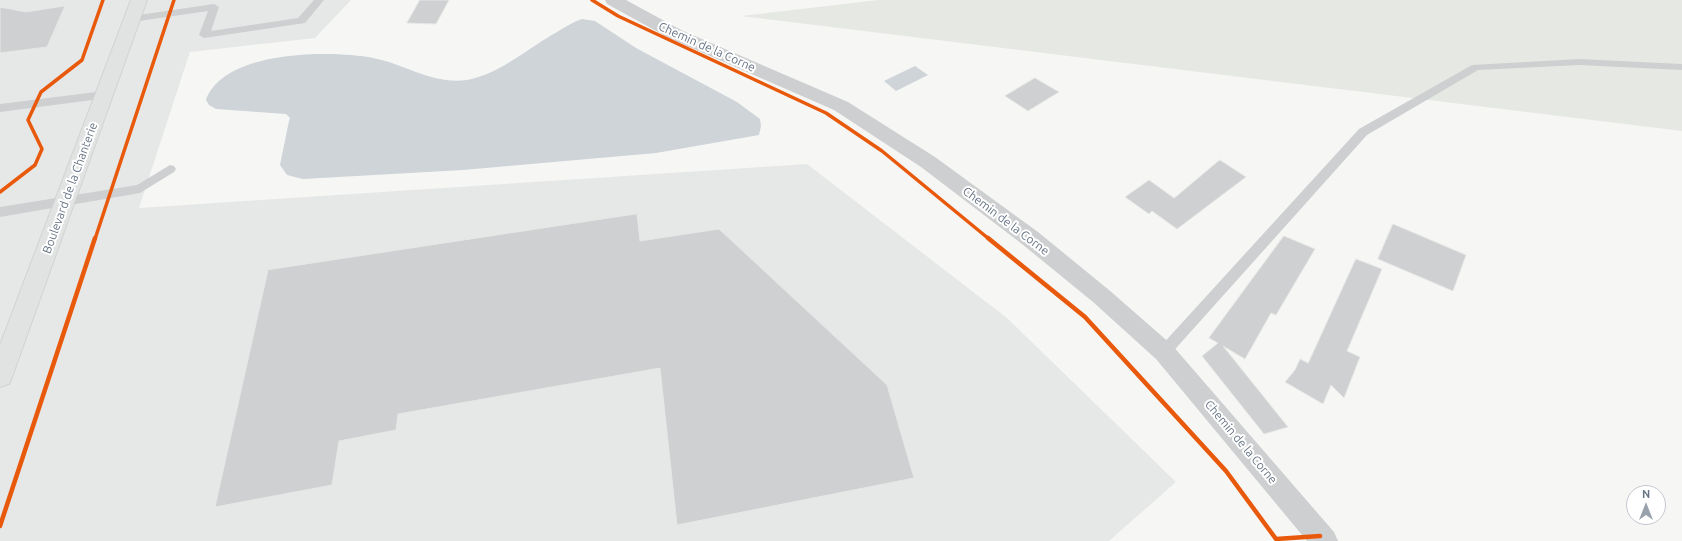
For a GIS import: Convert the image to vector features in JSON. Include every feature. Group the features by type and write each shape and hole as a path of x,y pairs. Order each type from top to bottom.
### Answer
{"street":[{"name":"Boulevard de la Chanterie","path":"0,377 139,0"},
{"name":"Chemin de la Corne","path":"612,0 675,34 841,106 928,162 1030,238 1101,296 1164,352 1322,539"}],"lane":[{"path":"132,19 215,4 204,36 301,21 319,0"},
{"path":"1164,352 1363,132 1476,66 1579,62 1682,67"},
{"path":"0,108 104,95"},
{"path":"0,212 140,189 170,169"}],"path":[{"path":"1095,328 1216,459"},
{"path":"1236,483 1276,538 1322,539"}],"shaded area":[{"path":"0,0 351,0 315,38 190,52 139,208 807,164 1007,318 1176,482 1109,541 0,541"},
{"path":"878,0 1682,0 1682,131 741,16"},
{"path":"582,19 595,21 636,48 737,102 760,119 761,126 759,135 656,153 463,170 303,179 287,175 280,165 290,118 286,114 216,109 209,105 206,100 217,84 234,71 255,63 280,57 306,55 354,55 385,61 442,80 467,80 491,72 514,60 546,38"},
{"path":"915,66 928,75 896,91 884,81"}],"building":[{"path":"420,0 449,0 436,24 407,23"},
{"path":"65,6 47,47 0,53 0,7 26,12"},
{"path":"1035,78 1059,92 1028,111 1005,96"},
{"path":"1220,160 1246,177 1177,229 1152,211 1149,214 1125,197 1149,180 1174,198"},
{"path":"637,214 640,241 719,229 887,385 914,478 677,525 660,368 398,414 396,430 339,441 332,485 215,507 268,270"},
{"path":"1393,224 1466,255 1453,291 1378,259"},
{"path":"1284,236 1315,249 1276,315 1271,313 1245,359 1223,346 1288,427 1264,434 1202,356 1218,343 1209,338"},
{"path":"1356,259 1382,269 1347,351 1360,357 1344,398 1331,385 1323,404 1285,382 1295,370 1300,359 1308,363"}],"cycle path":[{"path":"0,192 35,165 42,149 28,120 41,92 82,60 103,0"},
{"path":"0,526 174,0"},
{"path":"592,0 618,16 826,113 882,151 1085,317 1226,471 1276,539 1320,536"}]}
